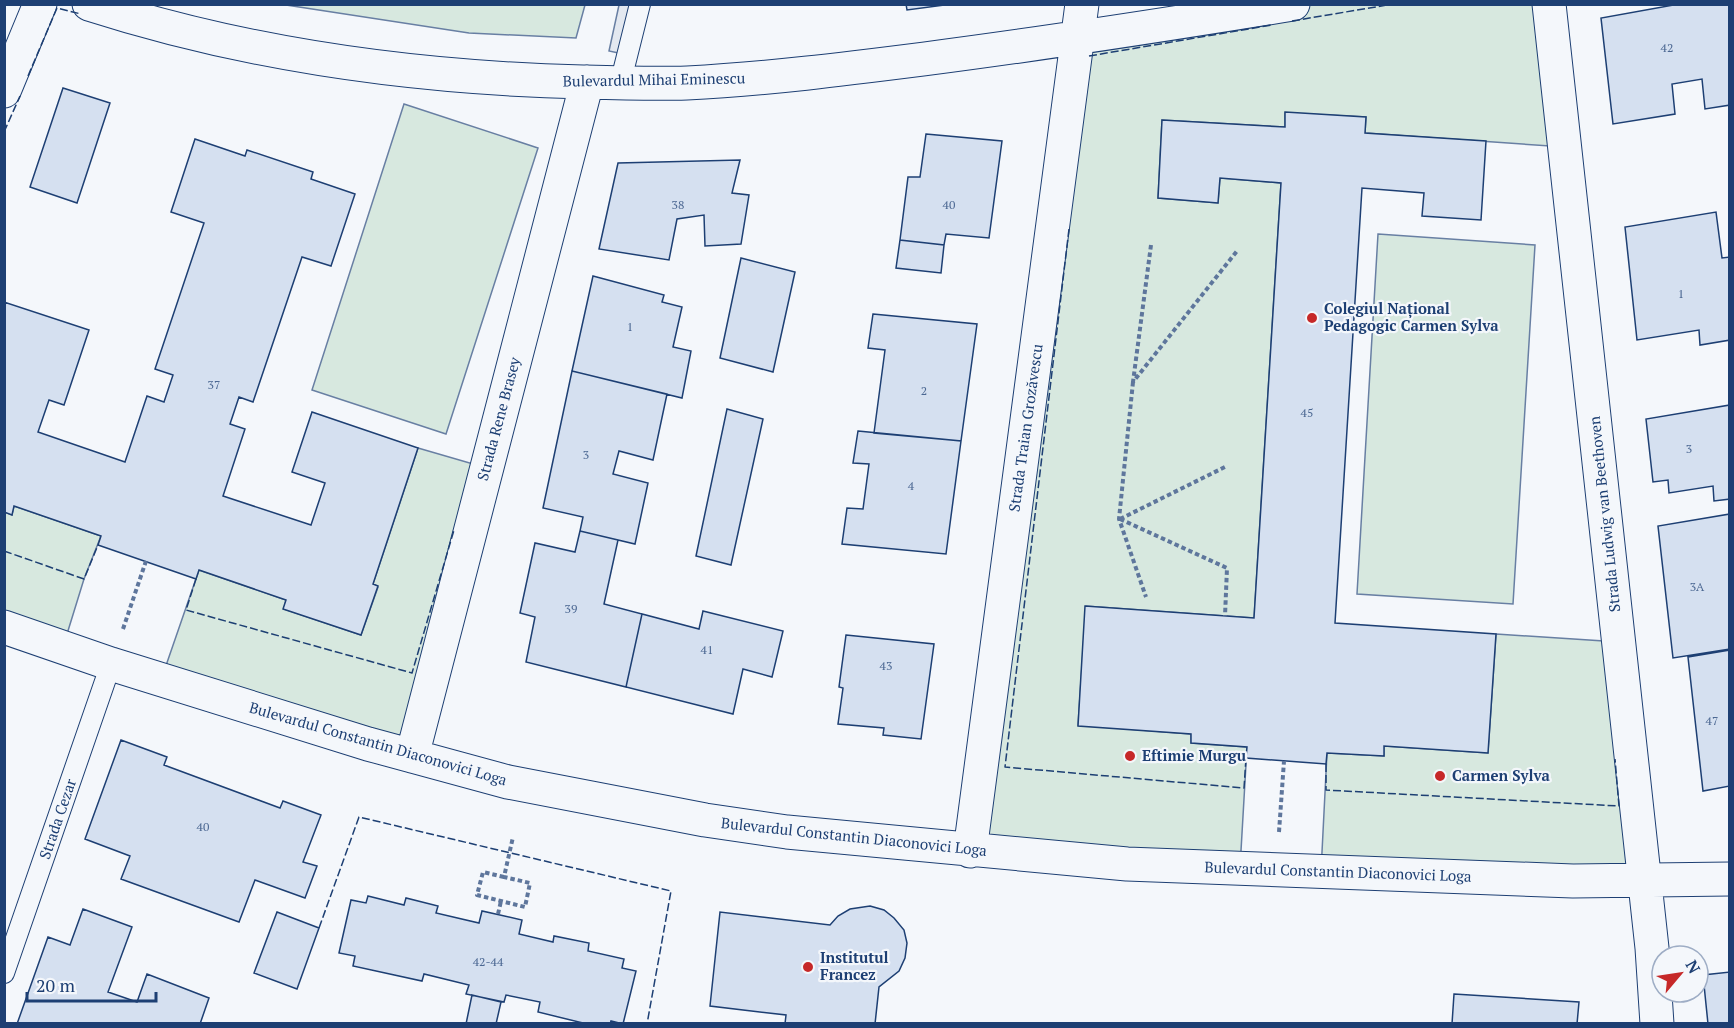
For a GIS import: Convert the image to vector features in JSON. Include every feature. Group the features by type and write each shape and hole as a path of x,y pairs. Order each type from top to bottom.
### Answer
{"street":[{"path":"4,91 40,4"},
{"name":"Bulevardul Mihai Eminescu","path":"89,4 201,35 343,62 479,77 620,84 763,78 1078,39 1293,4"},
{"name":"Strada Traian Grozăvescu","path":"970,851 1082,4"},
{"name":"Strada Ludwig van Beethoven","path":"1549,4 1652,948 1657,1023"},
{"name":"Strada Rene Brasey","path":"412,756 587,82"},
{"name":"Bulevardul Constantin Diaconovici Loga","path":"4,627 111,664 412,756 508,782 705,820 787,832 1127,864 1562,881 1645,882 1730,879"}],"lane":[{"path":"620,84 640,4"},
{"name":"Strada Cezar","path":"4,973 111,664"}],"path":[{"path":"1146,597 1119,519 1133,382 1151,245"},
{"path":"1133,382 1237,251"},
{"path":"1119,519 1227,466"},
{"path":"1119,519 1227,568 1225,616"},
{"path":"111,664 146,561"},
{"path":"1276,870 1284,761"},
{"path":"504,877 513,837"},
{"path":"483,872 504,877 530,883 525,907 477,896 483,872"},
{"path":"498,914 501,901"}],"shaded area":[{"path":"286,5 585,5 576,38 469,33"},
{"path":"619,5 639,5 628,55 609,51"},
{"path":"1293,5 1549,5 1565,147 1365,133 1366,117 1285,113 1285,127 1162,120 1158,198 1218,203 1220,178 1281,183 1254,618 1086,606 1078,725 1191,734 1191,743 1247,747 1240,868 970,851 1078,39"},
{"path":"404,104 538,148 446,434 312,390"},
{"path":"1378,234 1535,245 1513,604 1357,594"},
{"path":"418,448 487,468 412,756 161,680 199,570 286,600 284,609 361,635 378,587 373,584"},
{"path":"14,506 101,536 84,579 63,647 5,627 5,512 12,515"},
{"path":"1496,634 1619,642 1645,882 1321,872 1327,753 1384,756 1384,746 1488,753"}],"building":[{"path":"906,4 952,4 907,10"},
{"path":"1679,4 1730,4 1730,105 1705,109 1702,79 1672,84 1675,114 1613,124 1601,18"},
{"path":"63,88 110,103 77,203 30,187"},
{"path":"1285,112 1366,117 1365,133 1486,141 1481,220 1422,216 1424,193 1362,188 1335,623 1496,634 1488,753 1384,746 1384,756 1327,753 1326,764 1246,758 1247,747 1191,743 1191,734 1078,726 1085,606 1254,618 1281,183 1220,178 1218,203 1158,198 1162,120 1285,127"},
{"path":"926,134 1002,141 989,238 946,234 944,245 900,240 908,177 920,177"},
{"path":"195,139 245,156 247,150 313,172 311,179 355,194 331,266 302,257 253,402 239,397 230,424 245,429 223,496 311,525 325,483 292,472 312,412 418,448 373,584 378,586 361,635 283,609 286,600 199,570 196,579 98,545 101,536 14,506 12,515 4,512 4,302 89,330 64,405 49,400 38,432 125,462 147,396 164,402 173,375 155,369 204,223 171,212"},
{"path":"740,160 732,193 749,195 741,244 705,246 704,215 677,219 669,260 599,249 618,163"},
{"path":"1716,212 1722,258 1730,257 1730,340 1700,345 1699,330 1637,340 1625,227"},
{"path":"900,240 944,245 941,273 896,268"},
{"path":"741,258 795,272 773,372 720,358"},
{"path":"593,276 664,295 662,302 682,307 673,347 691,351 682,398 572,371"},
{"path":"873,314 977,324 961,441 874,433 885,350 868,348"},
{"path":"572,371 667,394 653,460 619,451 613,474 648,483 635,544 580,531 583,517 543,508"},
{"path":"1730,405 1730,499 1714,501 1713,486 1669,493 1668,480 1653,482 1646,419"},
{"path":"727,409 763,419 731,565 696,556"},
{"path":"858,431 961,441 946,554 842,544 847,508 863,509 869,464 853,463"},
{"path":"1730,514 1730,649 1673,658 1658,526"},
{"path":"580,531 618,540 604,604 642,614 626,687 526,662 535,617 520,613 535,543 575,552"},
{"path":"703,611 783,631 772,677 743,669 733,714 626,687 642,614 699,629"},
{"path":"846,635 934,644 921,739 883,735 884,728 838,724 843,688 839,687"},
{"path":"1730,650 1730,786 1703,791 1688,657"},
{"path":"121,740 167,757 164,765 280,808 283,801 321,815 303,862 317,866 305,898 255,880 239,922 121,879 130,856 85,839"},
{"path":"368,896 404,905 406,898 438,906 436,913 479,923 482,911 522,920 519,934 553,942 554,936 589,943 588,951 624,959 622,968 636,971 623,1024 611,1021 610,1024 587,1024 538,1012 540,1002 506,995 504,1002 466,994 469,985 424,974 422,981 353,966 355,956 339,953 351,900 366,903"},
{"name":"Institutul Francez","path":"870,906 884,910 894,918 904,930 907,943 905,958 899,971 879,987 875,1024 785,1024 786,1015 710,1006 720,912 830,925 838,916 850,909"},
{"path":"83,909 132,927 108,992 137,1002 147,974 209,998 200,1024 17,1024 48,937 70,945"},
{"path":"277,912 319,928 297,989 254,973"},
{"path":"1730,972 1730,1024 1708,1024 1706,1004 1710,1004 1710,974"},
{"path":"1454,994 1579,1002 1577,1024 1452,1024"},
{"path":"472,995 501,1002 496,1024 466,1024"}],"fence":[{"path":"1292,21 1393,4"},
{"path":"28,76 57,8 81,14"},
{"path":"1089,56 1272,25"},
{"path":"4,132 20,96"},
{"path":"1069,229 1005,767 1244,788 1246,758"},
{"path":"196,579 186,610 412,673 454,530"},
{"path":"4,551 84,579 98,545"},
{"path":"1326,764 1326,790 1619,806 1615,759"},
{"path":"319,928 359,817 671,891 647,1024"}],"place":[{"name":"Colegiul Național Pedagogic Carmen Sylva","path":"1312,318"},
{"name":"Eftimie Murgu","path":"1130,756"},
{"name":"Carmen Sylva","path":"1440,776"},
{"name":"Institutul Francez","path":"808,967"}]}
